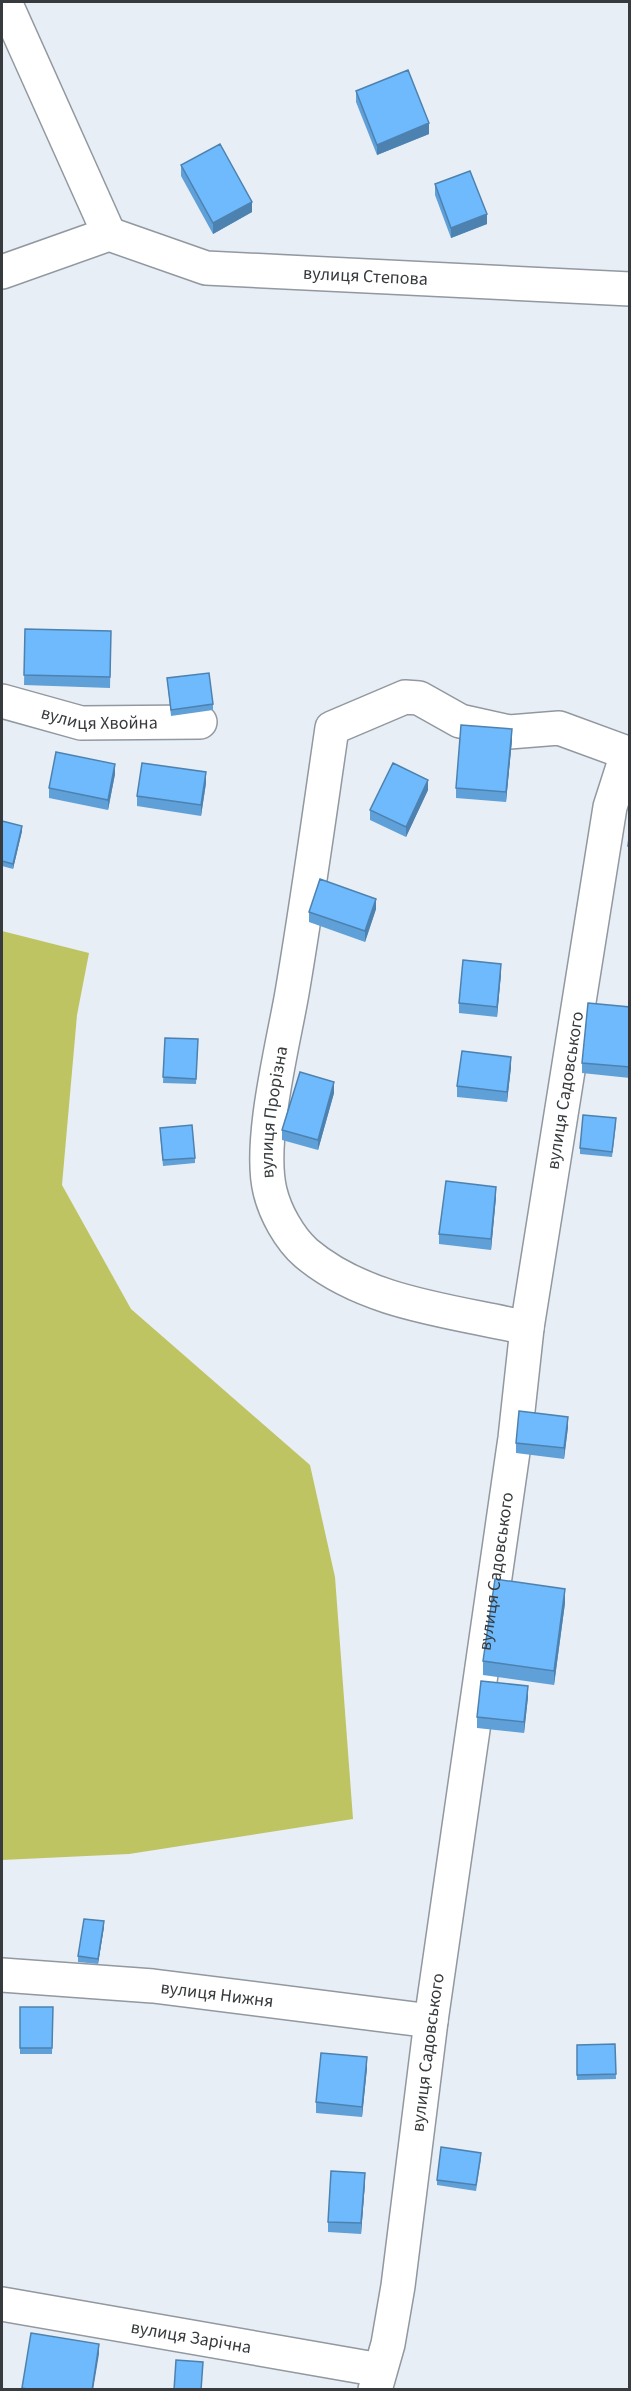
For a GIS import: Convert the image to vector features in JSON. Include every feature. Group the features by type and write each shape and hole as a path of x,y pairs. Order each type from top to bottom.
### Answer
{"street":[{"path":"2,272 109,234 5,2"},
{"name":"вулиця Степова","path":"109,234 206,268 630,289"},
{"name":"вулиця Прорізна","path":"527,1328 386,1296 358,1285 305,1252 285,1226 270,1190 267,1142 300,945 332,728 405,698 419,698 460,721 509,732 559,728 628,754"},
{"name":"вулиця Хвойна","path":"2,701 81,723 200,722"},
{"name":"вулиця Садовського","path":"377,2380 388,2344 398,2286 431,2021 515,1438 527,1328 610,807 628,754"},
{"name":"вулиця Нижня","path":"2,1975 153,1986 431,2021"},
{"name":"вулиця Зарічна","path":"2,2304 377,2380"}],"green space":[{"path":"2,931 89,953 77,1015 62,1185 131,1309 310,1465 335,1577 353,1819 129,1854 2,1860"}],"building":[{"path":"408,70 429,123 377,145 356,91"},
{"path":"220,144 252,202 213,223 181,165"},
{"path":"470,171 487,214 451,228 435,184"},
{"path":"25,629 111,631 110,677 24,675"},
{"path":"209,673 213,704 171,710 167,678"},
{"path":"461,725 512,729 506,792 456,788"},
{"path":"56,752 115,764 108,800 49,788"},
{"path":"142,763 206,772 201,805 137,796"},
{"path":"393,763 428,780 406,827 370,810"},
{"path":"2,821 22,826 13,864 2,861"},
{"path":"320,879 376,899 365,931 309,912"},
{"path":"463,960 501,964 497,1007 459,1003"},
{"path":"588,1003 630,1007 630,1067 582,1063"},
{"path":"165,1038 198,1039 196,1079 163,1077"},
{"path":"462,1051 511,1057 507,1092 457,1086"},
{"path":"300,1072 334,1082 318,1140 282,1130"},
{"path":"583,1115 616,1118 612,1152 580,1148"},
{"path":"192,1125 195,1158 163,1160 160,1128"},
{"path":"446,1181 496,1187 491,1239 439,1234"},
{"path":"519,1411 568,1417 564,1448 516,1443"},
{"path":"495,1579 565,1589 554,1671 483,1661"},
{"path":"481,1681 528,1686 524,1722 477,1717"},
{"path":"84,1919 104,1921 98,1959 78,1956"},
{"path":"20,2007 53,2007 52,2048 20,2048"},
{"path":"615,2044 616,2074 577,2075 577,2045"},
{"path":"321,2053 367,2057 362,2107 316,2102"},
{"path":"441,2147 481,2153 476,2185 437,2180"},
{"path":"331,2171 365,2173 361,2223 328,2222"},
{"path":"31,2333 99,2344 92,2390 22,2388"},
{"path":"176,2360 203,2362 201,2390 174,2390"}]}
